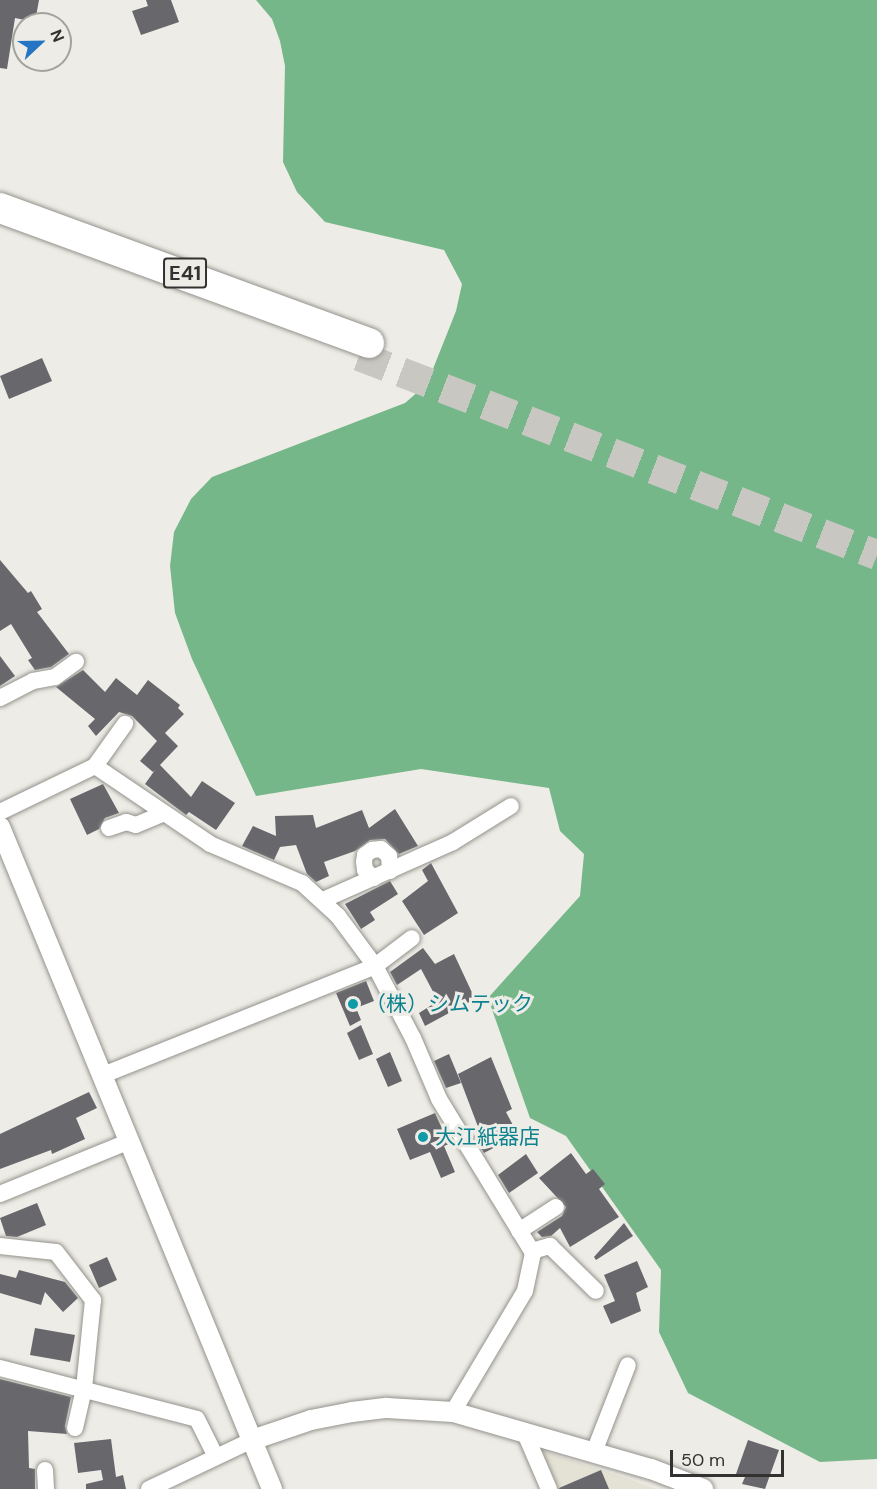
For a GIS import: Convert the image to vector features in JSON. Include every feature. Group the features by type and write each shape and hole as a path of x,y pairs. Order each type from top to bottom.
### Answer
{"highway":[{"name":"E41","path":"0,208 364,349 0,223"}],"street":[{"path":"0,698 33,681 55,676 76,662"},
{"path":"0,812 95,766 125,724"},
{"path":"95,766 162,814 210,844 302,883 323,900 375,966 414,1038 439,1099 532,1251 525,1291 453,1412"},
{"path":"323,900 453,842 511,806"},
{"path":"109,828 126,822 136,825 162,814"},
{"path":"0,827 273,1489"},
{"path":"374,878 365,870 364,862 365,855 372,850 381,849 389,856 390,871"},
{"path":"103,1075 375,966 412,938"},
{"path":"0,1194 130,1141"},
{"path":"519,1231 556,1207"},
{"path":"0,1246 56,1252 93,1300 84,1389 75,1428"},
{"path":"532,1251 550,1246 596,1291"},
{"path":"594,1452 628,1365"},
{"path":"0,1368 197,1419 215,1455"},
{"path":"149,1489 215,1455 252,1440 311,1420 387,1408 453,1412 594,1452 703,1489"},
{"path":"524,1431 549,1489"},
{"path":"45,1470 46,1489"}],"shaded area":[{"path":"543,1451 632,1480 656,1489 558,1489"}],"green space":[{"path":"256,0 877,0 877,1459 820,1462 688,1393 659,1332 661,1270 566,1136 530,1118 488,998 580,896 584,854 560,831 549,788 421,769 256,796 192,659 175,613 170,566 174,532 191,499 212,477 405,403 427,384 456,311 462,284 444,250 325,222 297,192 283,162 285,66 280,41 272,19"}],"building":[{"path":"0,0 39,0 37,12 12,12 12,37 7,69 0,68"},
{"path":"146,0 171,0 179,22 141,35 132,11 148,6"},
{"path":"42,358 52,381 9,399 0,376"},
{"path":"0,560 28,593 31,591 42,609 37,612 69,654 51,667 35,670 28,660 32,658 11,624 0,631"},
{"path":"0,656 15,676 0,686"},
{"path":"83,670 105,692 116,678 137,695 148,680 180,705 178,708 184,714 165,733 178,746 160,765 191,797 202,781 235,803 216,830 189,812 186,815 145,784 155,770 153,772 140,761 157,741 132,716 119,712 96,736 88,726 95,719 56,687"},
{"path":"103,784 119,813 105,818 99,829 87,835 70,799"},
{"path":"395,809 418,846 399,854 385,839 370,840 355,851 324,862 329,876 316,882 307,874 296,845 280,847 274,860 242,846 253,826 276,836 275,816 313,815 316,828 362,810 369,828"},
{"path":"431,863 458,913 424,935 402,901 428,881 422,870"},
{"path":"390,881 398,894 370,912 375,920 361,929 345,904"},
{"path":"423,948 435,964 454,954 475,999 425,1026 419,1013 438,1001 421,969 397,985 390,972"},
{"name":"（株）シムテック","path":"366,981 374,1001 356,1008 361,1020 350,1026 336,993"},
{"path":"361,1025 373,1054 359,1060 347,1033"},
{"path":"390,1052 402,1081 388,1087 376,1059"},
{"path":"449,1054 461,1083 446,1088 434,1061"},
{"path":"491,1057 512,1109 506,1112 518,1135 484,1153 474,1136 480,1132 458,1074"},
{"path":"89,1092 97,1108 76,1118 85,1139 52,1154 51,1150 0,1169 0,1134"},
{"name":"大江紙器店","path":"435,1113 449,1144 444,1146 455,1172 441,1178 430,1152 410,1160 397,1129"},
{"path":"571,1153 586,1174 593,1169 605,1184 599,1189 619,1217 570,1247 560,1228 551,1236 542,1237 537,1232 562,1216 566,1207 539,1178"},
{"path":"526,1154 538,1173 509,1193 498,1175"},
{"path":"37,1203 46,1225 17,1237 6,1236 0,1218"},
{"path":"624,1223 633,1236 596,1260 594,1257"},
{"path":"107,1257 117,1280 99,1288 89,1265"},
{"path":"637,1261 648,1287 636,1293 641,1311 611,1324 603,1306 615,1301 604,1275"},
{"path":"19,1270 65,1282 78,1298 63,1312 45,1292 41,1305 0,1293 0,1274 16,1278"},
{"path":"35,1328 75,1335 70,1362 30,1355"},
{"path":"0,1379 71,1397 65,1426 67,1434 28,1431 29,1468 35,1469 35,1489 0,1489"},
{"path":"111,1439 116,1477 123,1475 126,1489 86,1489 86,1484 103,1480 101,1470 78,1473 74,1443"},
{"path":"748,1440 779,1450 765,1489 742,1484 745,1477 736,1474"},
{"path":"601,1470 609,1489 559,1489 559,1488"}],"tunnel":[{"path":"359,356 877,555"}],"place":[{"name":"（株）シムテック","path":"353,1004"},
{"name":"大江紙器店","path":"423,1137"}]}
